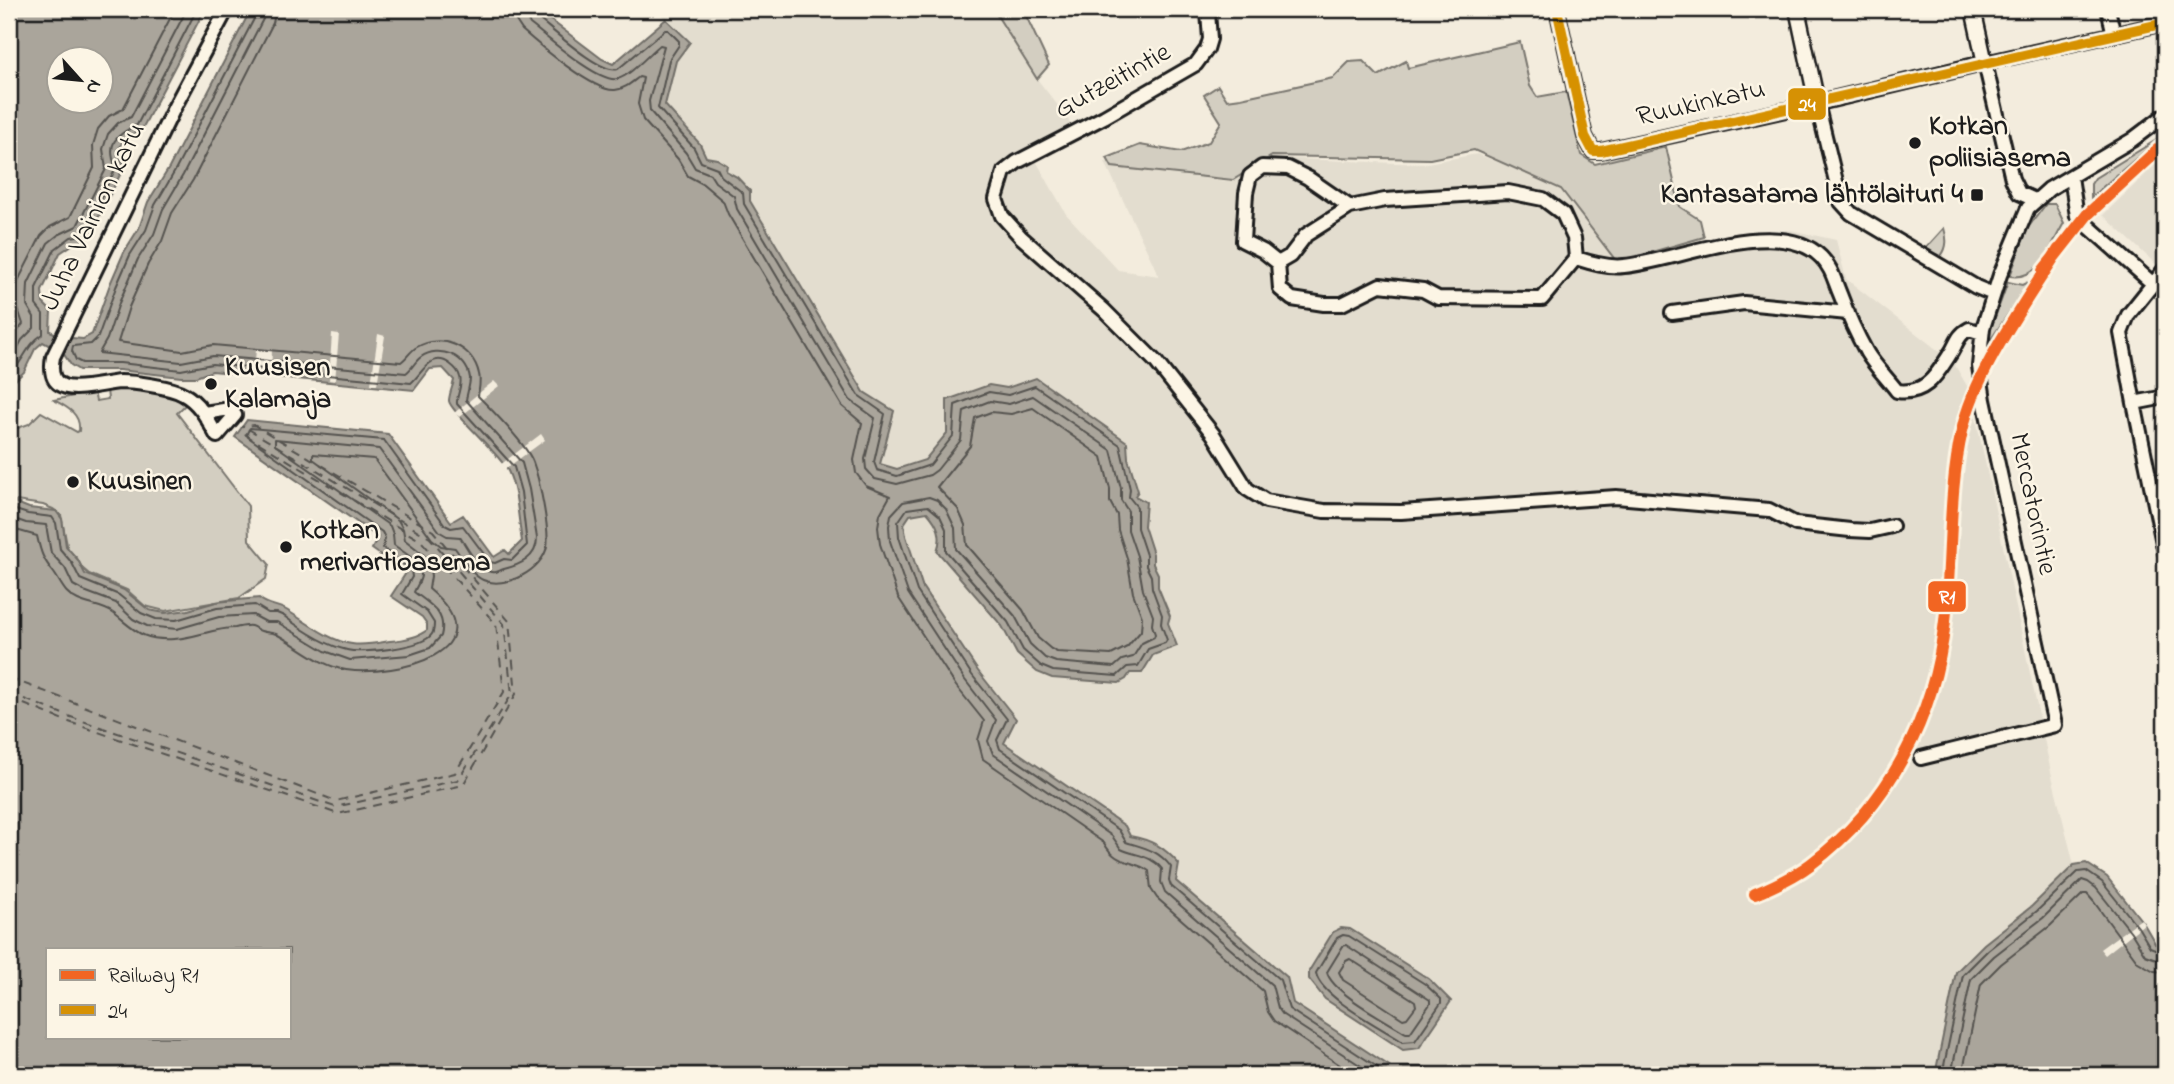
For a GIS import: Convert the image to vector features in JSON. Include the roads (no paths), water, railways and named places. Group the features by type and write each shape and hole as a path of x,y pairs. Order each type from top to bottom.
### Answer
{"main road":[{"path":"1797,9 1817,103"},
{"path":"1973,9 1985,63"},
{"name":"Ruukinkatu","path":"1817,103 1985,63"}],"street":[{"name":"Juha Vainion katu","path":"204,413 183,394 172,390 122,382 65,387 54,380 50,372 53,357 175,106 227,9"},
{"name":"Ruukinkatu","path":"1557,9 1585,135 1593,151 1817,103"},
{"path":"2108,9 2114,35"},
{"name":"Gutzeitintie","path":"1208,10 1208,49 1189,69 1017,162 1004,172 996,199 1002,216 1021,237 1104,310 1156,362 1213,434 1247,489 1266,501 1324,511 1401,512 1616,497 1769,510 1796,524 1850,530 1870,531 1892,526"},
{"name":"Ruukinkatu","path":"1985,63 2165,23"},
{"path":"1985,63 2012,179 2019,193 2035,200 2132,140 2165,116"},
{"path":"1817,103 1841,202 1863,220 1976,287 1993,293"},
{"path":"1278,263 1290,256 1306,235 1350,208 1385,201 1508,191 1543,199 1563,215 1574,238 1577,258 1542,299 1451,296 1438,298 1423,290 1380,285 1342,303 1324,304 1292,299 1280,289 1278,263 1263,251 1243,241 1250,176 1262,167 1288,168 1308,178 1350,208"},
{"path":"2070,177 2077,216 2152,283"},
{"name":"Mercatorintie","path":"1921,758 2055,726 1984,400 1979,366 1982,333 1993,293 2021,222 2035,200"},
{"path":"1577,258 1594,264 1623,267 1735,242 1770,239 1795,243 1818,253 1831,268 1868,353 1897,391 1909,393 1923,389 1941,368 1962,333 1969,329 1982,333"},
{"path":"2165,269 2128,315 2121,333 2165,553"},
{"path":"1672,313 1744,303 1849,313"},
{"path":"2134,403 2165,397"}],"water":[{"path":"9,9 205,9 141,131 127,137 122,143 119,157 125,165 85,244 75,243 60,253 42,291 43,303 51,311 50,331 70,340 83,339 92,334 110,284 124,252 139,228 148,202 169,168 251,9 536,9 602,59 613,64 666,19 690,42 676,61 665,105 700,144 706,157 727,165 726,171 737,177 750,191 750,201 864,392 894,411 880,464 897,469 925,460 947,433 947,400 989,385 1007,388 1036,378 1127,442 1128,458 1138,491 1135,496 1146,502 1144,526 1158,574 1158,587 1170,616 1168,623 1177,646 1153,655 1142,673 1130,673 1119,683 1052,678 1037,672 1017,654 1002,626 937,551 940,540 938,530 927,512 910,515 904,524 923,588 978,671 1016,719 1004,743 1125,826 1130,836 1151,842 1168,853 1179,864 1176,881 1287,977 1293,1003 1391,1067 1424,1067 1439,1075 9,1075 9,500 29,508 56,511 62,519 66,546 85,574 124,590 149,610 165,613 216,602 259,598 284,609 327,635 357,645 405,639 427,630 427,624 422,617 391,596 406,573 372,549 378,537 235,437 247,420 388,434 451,522 463,515 494,557 505,550 509,554 522,541 516,497 508,471 452,406 449,398 454,380 443,368 430,369 414,390 212,371 196,377 181,377 119,370 79,370 71,365 63,353 43,342 35,349 24,372 9,386"},
{"path":"2086,863 2107,877 2144,924 2155,943 2165,948 2165,1075 1935,1075 1956,972 1984,944 2032,906 2074,865"},
{"path":"1341,928 1350,929 1429,979 1451,1001 1419,1048 1403,1050 1325,999 1309,979 1309,971 1333,932"}],"rail line":[{"name":"R1","path":"2043,271 2087,215 2165,143"},
{"name":"R1","path":"1755,894 1798,873 1839,841 1885,787 1919,724 1940,656 1947,597 1954,478 1968,409 2003,337 2059,249"}],"place":[{"name":"Kotkan poliisiasema","path":"1915,143"},
{"name":"Kantasatama lähtölaituri 4","path":"1977,195"},
{"name":"Kuusisen Kalamaja","path":"211,384"},
{"name":"Kuusinen","path":"73,482"},
{"name":"Kotkan merivartioasema","path":"286,547"}]}
